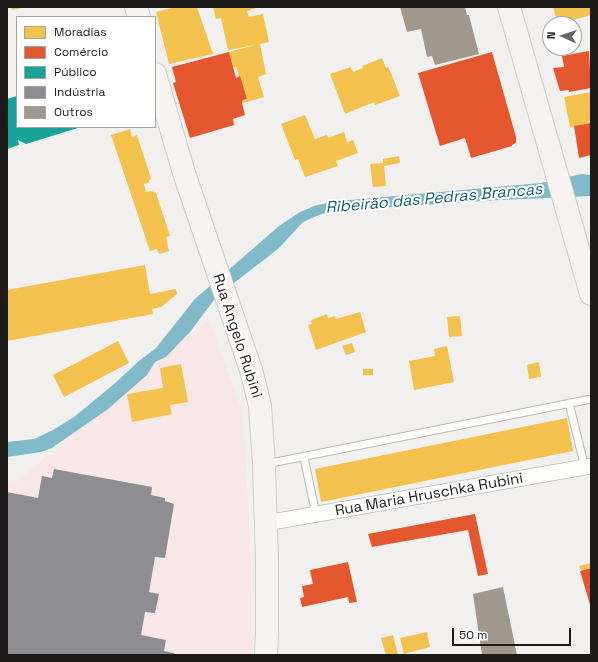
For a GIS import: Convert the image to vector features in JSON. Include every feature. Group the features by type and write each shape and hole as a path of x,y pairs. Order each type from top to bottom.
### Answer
{"main road":[{"path":"509,7 591,294"},
{"name":"Rua Angelo Rubini","path":"156,77 213,261 231,308 252,373 260,406 266,523 267,652"}],"street":[{"name":"Rua Maria Hruschka Rubini","path":"266,523 588,467"}],"lane":[{"path":"264,465 591,399"},
{"path":"569,403 588,467"},
{"path":"304,458 316,514"}],"shaded area":[{"path":"209,319 243,414 250,538 253,655 7,655 7,482 15,483"}],"water":[{"name":"Ribeirão das Pedras Brancas","path":"582,174 591,175 591,196 499,200 362,209 345,207 319,215 303,222 278,249 217,296 190,332 166,357 155,362 147,375 108,409 52,448 41,452 7,457 7,442 34,439 53,430 74,417 113,385 139,361 156,348 195,299 279,226 300,212 317,205 339,201 541,183"}],"building: Moradias":[{"path":"11,7 22,7 22,8 12,10"},
{"path":"175,7 197,7 213,54 169,64 156,12"},
{"path":"213,7 259,7 247,11 249,17 263,14 269,42 260,44 266,74 258,77 264,97 243,103 243,100 247,99 236,67 233,67 229,52 255,45 228,50 221,18 216,19"},
{"path":"553,7 591,7 591,15 582,17 582,16 556,16"},
{"path":"382,58 386,68 388,67 391,73 400,96 375,105 374,102 345,114 330,74 351,67 353,72 363,68 362,66"},
{"path":"591,92 591,123 570,127 564,97"},
{"path":"305,115 315,139 327,135 328,138 344,132 347,142 353,140 358,153 336,161 338,166 305,177 298,159 295,160 281,124"},
{"path":"130,129 132,137 137,135 151,178 148,183 144,184 146,192 151,191 156,193 170,236 166,237 169,251 159,254 157,249 150,251 111,135"},
{"path":"399,156 400,163 384,166 386,186 373,187 370,164 383,163 383,159"},
{"path":"145,265 150,294 176,289 177,294 161,307 152,309 153,314 7,341 7,290"},
{"path":"360,312 366,332 316,350 308,325 312,324 311,320 327,314 328,318 335,316 336,319"},
{"path":"460,316 462,336 449,337 447,317"},
{"path":"118,341 129,363 64,397 53,375"},
{"path":"352,343 355,352 346,355 342,346"},
{"path":"447,346 454,382 414,390 409,361 435,356 434,349"},
{"path":"539,362 541,377 529,379 527,365"},
{"path":"181,364 188,402 170,405 172,414 132,422 127,394 163,388 160,368"},
{"path":"363,369 373,369 373,375 363,375"},
{"path":"567,418 573,451 321,502 315,469"},
{"path":"591,563 591,568 581,570 579,566"},
{"path":"427,632 430,647 404,654 400,638"},
{"path":"393,635 398,655 386,655 381,638"}],"building: Comércio":[{"path":"589,51 591,88 569,92 569,90 560,91 553,68 564,67 562,56 582,56 582,52"},
{"path":"229,52 236,78 240,76 247,99 243,100 242,103 245,115 233,119 234,125 190,138 173,83 176,82 172,67"},
{"path":"492,52 516,137 516,143 512,146 471,158 465,138 440,146 418,73"},
{"path":"591,123 591,155 579,158 574,126"},
{"path":"475,514 488,574 478,576 468,530 372,547 368,534"},
{"path":"348,562 357,602 349,603 348,597 302,607 300,598 304,597 302,586 313,584 310,570"},
{"path":"591,568 591,608 580,571"}],"building: Público":[{"path":"16,96 16,128 78,128 26,144 18,140 19,145 7,149 7,99"}],"building: Indústria":[{"path":"54,469 152,487 151,495 165,498 165,501 174,504 165,558 155,557 149,592 159,594 155,613 145,612 141,635 166,640 164,651 174,653 174,655 7,655 7,492 38,498 42,476 52,478"}],"building: Outros":[{"path":"400,7 465,7 467,15 469,15 479,54 435,65 432,56 427,57 421,29 407,32"},
{"path":"503,587 517,655 482,655 473,594"}]}
